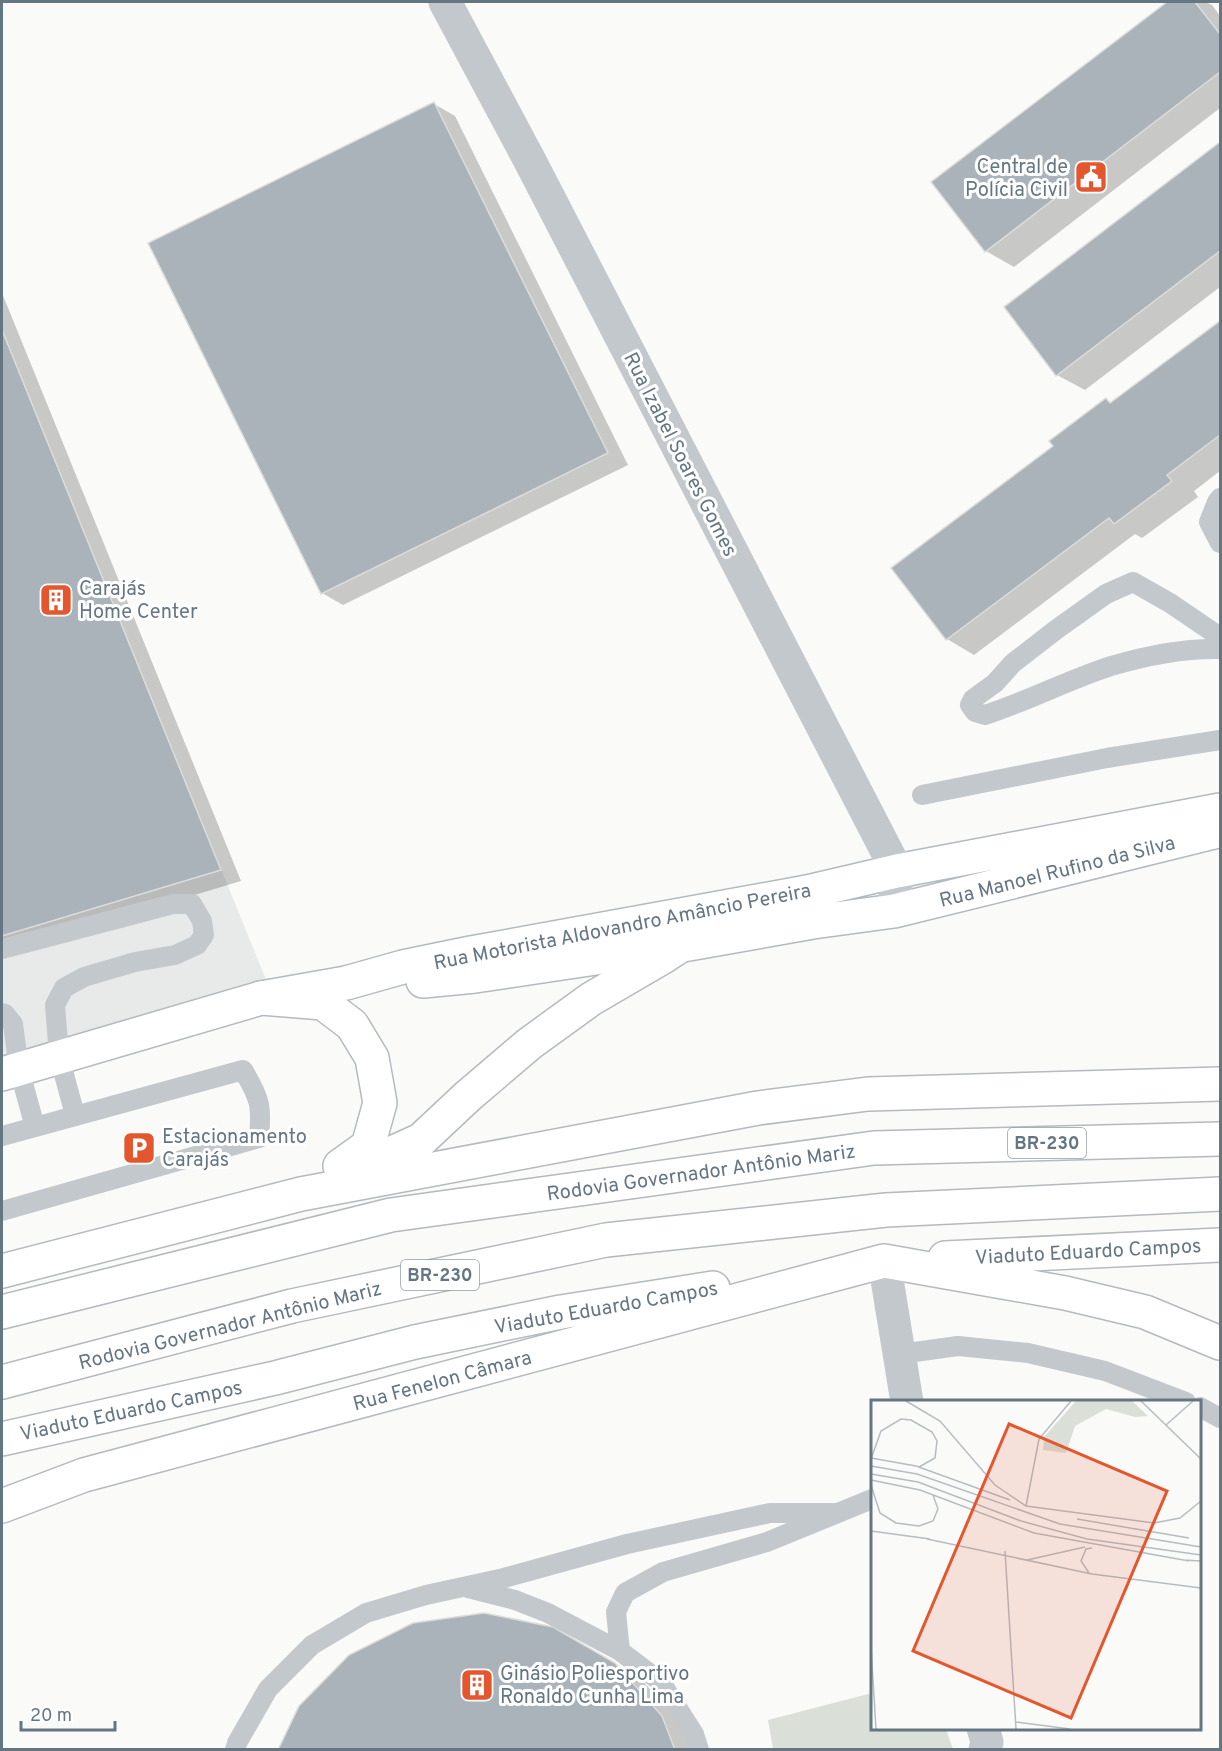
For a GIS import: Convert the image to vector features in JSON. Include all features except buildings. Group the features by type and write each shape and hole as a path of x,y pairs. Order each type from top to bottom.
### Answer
{"main road":[{"name":"Rua Manoel Rufino da Silva","path":"897,871 1221,810"},
{"name":"Rua Manoel Rufino da Silva","path":"894,911 1221,831"},
{"name":"Rua Motorista Aldovandro Amâncio Pereira","path":"10,1071 261,998 346,983 403,967 471,953 807,892 897,871"},
{"path":"301,1194 421,1140 529,1044 591,999 683,945 744,904"},
{"name":"Rua Motorista Aldovandro Amâncio Pereira","path":"346,983 404,983 475,976 894,911"},
{"path":"261,998 323,1003 352,1025 372,1058 380,1103 368,1146 301,1194"},
{"path":"2,1271 301,1194 758,1108 868,1094 1221,1084"},
{"name":"Rodovia Governador Antônio Mariz","path":"2,1312 392,1215 874,1148 1221,1138"},
{"name":"Rodovia Governador Antônio Mariz","path":"2,1382 292,1306 606,1240 886,1210 1221,1194"},
{"name":"Viaduto Eduardo Campos","path":"2,1439 274,1378 415,1342 549,1314 884,1261 1221,1245"},
{"path":"884,1261 1065,1293 1145,1312 1221,1343"},
{"name":"Rua Fenelon Câmara","path":"2,1506 84,1475 884,1261"}],"street":[{"name":"Rua Izabel Soares Gomes","path":"445,2 535,171 897,871"},
{"path":"894,911 897,871"},
{"path":"884,1261 907,1400"}],"lane":[{"path":"1221,498 1209,522 1221,543"},
{"path":"1221,637 1170,603 1133,582 1106,594 1057,629 1013,663 970,705 975,712 985,715 1111,666 1162,654 1221,649"},
{"path":"922,795 1107,758 1221,740"},
{"path":"2,949 173,904 192,904 202,921 204,935 197,945 175,955 84,977 64,988 55,1005 59,1056 75,1114"},
{"path":"2,1013 13,1023 10,1071 35,1127"},
{"path":"2,1136 75,1114 243,1070 256,1091 261,1114 259,1138 2,1211"},
{"path":"900,1354 958,1346 1028,1353 1105,1371 1183,1400"},
{"path":"1201,1408 1221,1419"},
{"path":"620,1651 616,1612 625,1593 663,1572 766,1542 871,1500"},
{"path":"235,1749 268,1689 312,1645 366,1613 426,1595 504,1578 627,1544 770,1513 838,1513"},
{"path":"463,1587 515,1600 548,1613 620,1651 661,1682 694,1734 699,1749"}],"shaded area":[{"name":"Carajás Home Center","path":"2,330 269,987 2,1064"},
{"path":"871,1693 871,1730 946,1730 953,1749 773,1749 768,1720"}],"place":[{"name":"Central de Polícia Civil","path":"1091,177"},
{"name":"Carajás Home Center","path":"56,600"},
{"name":"Estacionamento Carajás","path":"139,1148"},
{"name":"Ginásio Poliesportivo Ronaldo Cunha Lima","path":"477,1685"}]}
